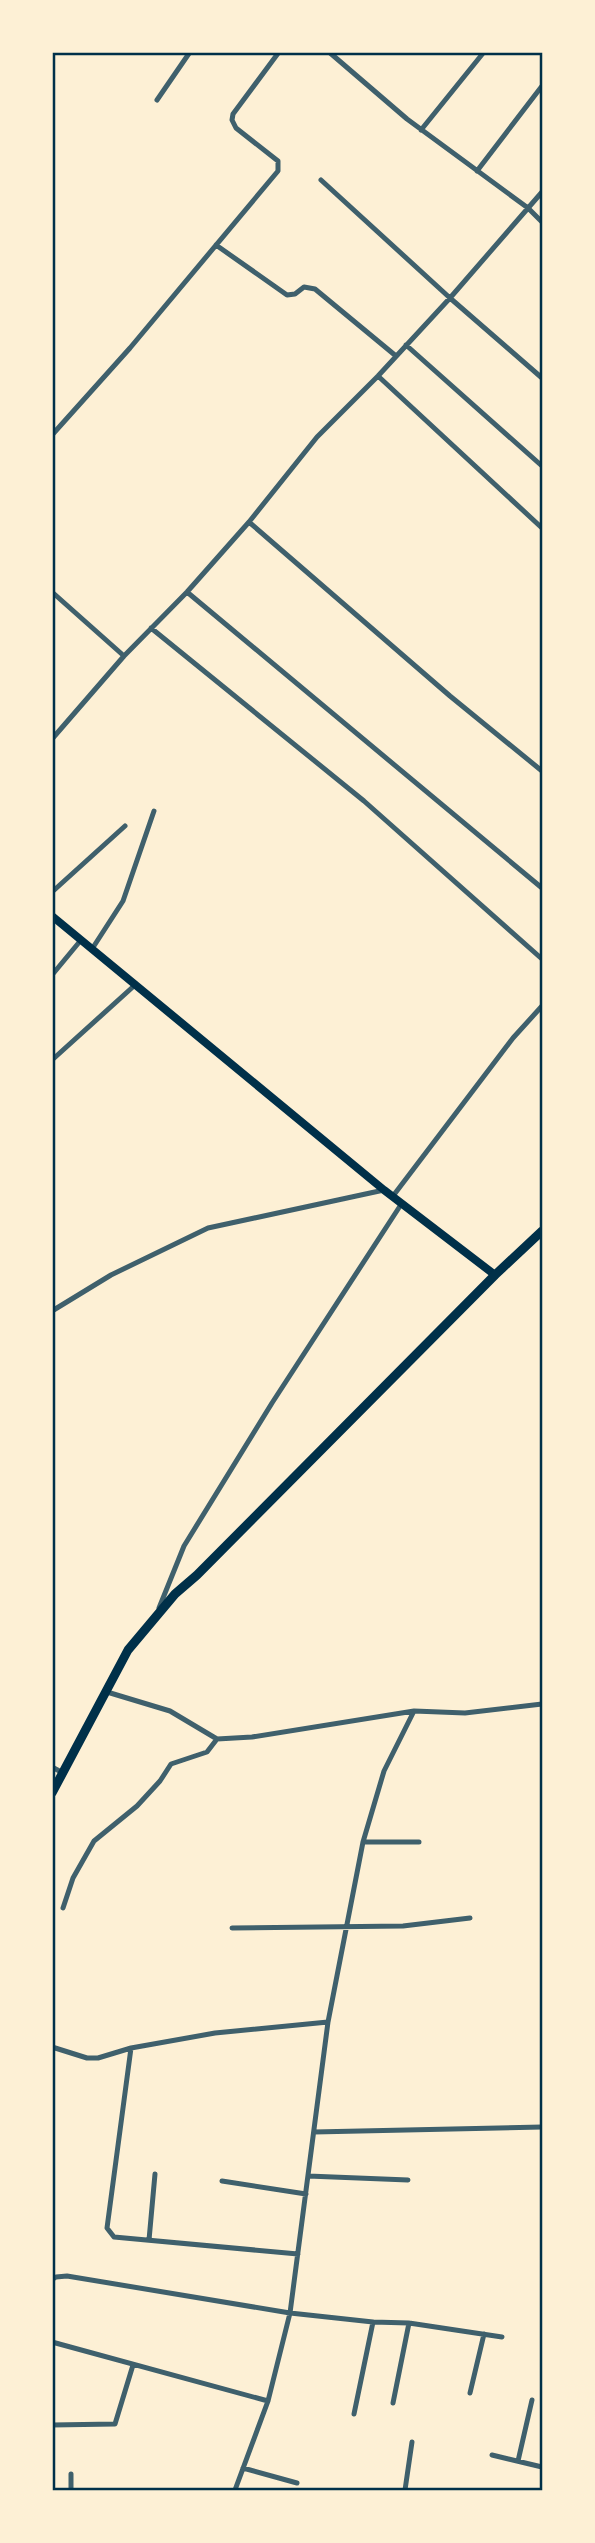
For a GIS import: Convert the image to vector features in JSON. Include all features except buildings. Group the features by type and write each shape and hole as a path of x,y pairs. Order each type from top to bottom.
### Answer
{"main road":[{"path":"52,916 384,1190 495,1275"},
{"path":"52,1793 128,1650 175,1594 542,1231"}],"street":[{"path":"157,100 190,52"},
{"path":"52,435 105,377 278,171 278,161 236,128 232,120 233,114 279,52"},
{"path":"329,52 421,130 528,208 542,222"},
{"path":"421,130 484,52"},
{"path":"477,171 542,86"},
{"path":"321,180 542,378"},
{"path":"52,739 124,656 249,523 317,437 450,298 542,192"},
{"path":"216,245 287,295 295,294 304,287 315,289 396,356"},
{"path":"406,345 542,466"},
{"path":"378,376 542,528"},
{"path":"249,523 450,696 542,771"},
{"path":"52,592 124,656"},
{"path":"187,592 542,888"},
{"path":"151,628 364,801 542,960"},
{"path":"92,949 123,901 154,811"},
{"path":"52,892 125,826"},
{"path":"52,975 81,940"},
{"path":"52,1060 135,985"},
{"path":"393,1196 513,1038 542,1006"},
{"path":"52,1311 111,1275 208,1228 384,1190"},
{"path":"156,1617 184,1546 272,1403 402,1203"},
{"path":"52,1300 58,1306"},
{"path":"107,1692 170,1711 217,1739 252,1737 414,1710 465,1713 542,1704"},
{"path":"235,2490 268,2401 290,2314 328,2022 363,1843 384,1771 414,1710"},
{"path":"63,1908 73,1878 94,1841 136,1806 160,1781 171,1764 207,1752 217,1739"},
{"path":"52,1767 63,1773"},
{"path":"363,1843 419,1842"},
{"path":"232,1928 403,1926 470,1918"},
{"path":"52,2046 87,2058 98,2058 131,2048 215,2033 328,2022"},
{"path":"131,2048 107,2228 114,2237 298,2254"},
{"path":"313,2132 542,2127"},
{"path":"149,2240 155,2174"},
{"path":"308,2176 408,2180"},
{"path":"222,2181 306,2194"},
{"path":"53,2279 67,2276 290,2314 409,2323 502,2337"},
{"path":"354,2414 373,2322"},
{"path":"393,2403 409,2323"},
{"path":"470,2393 484,2334"},
{"path":"52,2342 268,2401"},
{"path":"52,2425 115,2424 133,2365"},
{"path":"518,2461 532,2400"},
{"path":"405,2490 412,2442"},
{"path":"492,2455 542,2467"},
{"path":"243,2468 297,2483"},
{"path":"71,2474 71,2490"}]}
